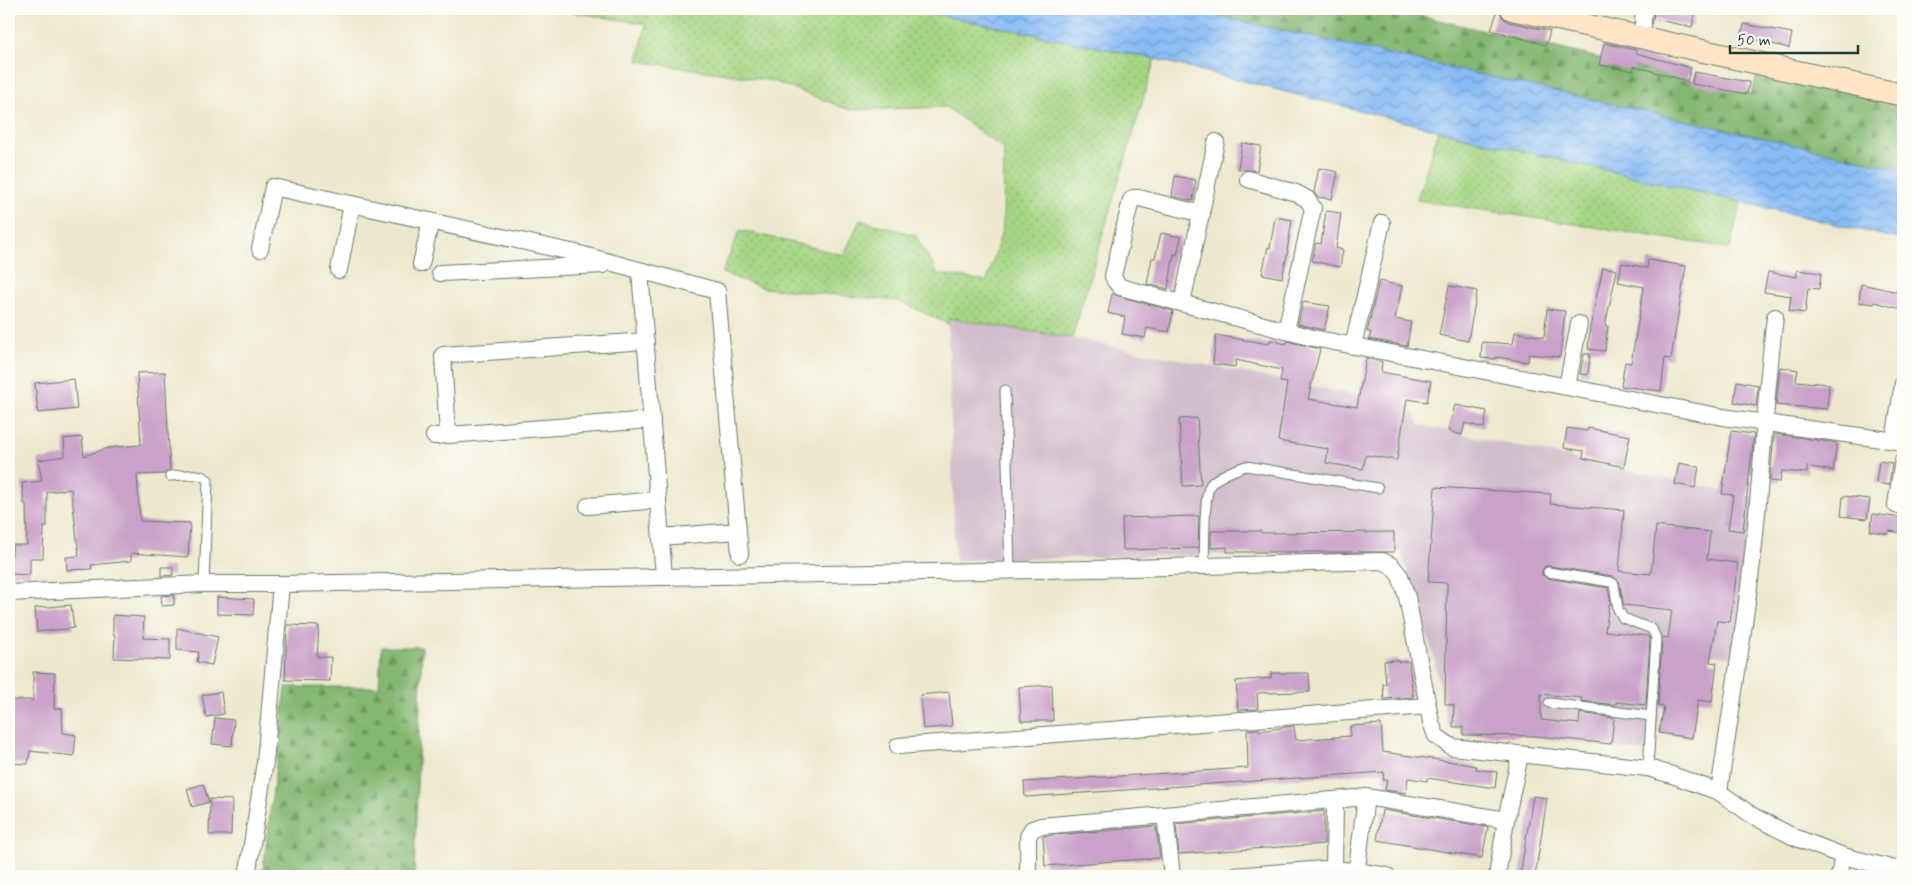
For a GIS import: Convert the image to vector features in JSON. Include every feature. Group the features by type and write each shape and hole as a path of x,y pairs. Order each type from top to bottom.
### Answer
{"main road":[{"path":"1512,9 1903,95"}],"street":[{"path":"1642,37 1644,9"},
{"path":"1182,303 1216,142"},
{"path":"1248,179 1296,193 1307,198 1313,208 1286,331"},
{"path":"260,249 273,187 576,253 718,291 740,554"},
{"path":"1202,214 1140,198 1133,198 1113,276 1115,281 1120,287 1286,331 1353,346 1723,417 1764,421 1899,441 1903,383"},
{"path":"339,270 352,204"},
{"path":"421,264 430,221"},
{"path":"1353,346 1382,223"},
{"path":"440,273 619,265"},
{"path":"640,271 664,577"},
{"path":"1718,792 1756,523 1775,317"},
{"path":"1567,387 1578,324"},
{"path":"646,342 443,354 441,436 652,420"},
{"path":"1896,505 1903,460"},
{"path":"588,506 658,500"},
{"path":"661,537 738,531"},
{"path":"9,592 204,584 664,577 1382,561 1392,566 1400,576 1407,597 1428,706 1436,736 1452,747 1648,768 1718,792 1753,816 1794,837 1843,856 1903,871"},
{"path":"247,876 265,762 281,584"},
{"path":"898,746 1428,706"},
{"path":"1497,876 1506,820 1520,755"},
{"path":"1028,876 1028,837 1032,829 1041,826 1366,797 1506,820"},
{"path":"1356,874 1366,797"},
{"path":"1328,872 1335,801"},
{"path":"1165,815 1172,876"},
{"path":"1839,876 1843,856"},
{"path":"1233,876 1328,872 1387,876"}],"lane":[{"path":"1005,390 1010,570"},
{"path":"1204,565 1207,496 1210,484 1230,472 1246,466 1378,488"},
{"path":"170,476 198,475 208,480 204,584"},
{"path":"1548,572 1611,582 1614,584 1618,609 1624,618 1652,629 1654,632 1656,638 1648,768"},
{"path":"1549,704 1651,716"}],"shaded area":[{"path":"948,318 1072,338 1410,406 1420,425 1766,500 1742,658 1667,651 1654,753 1448,726 1434,657 1401,551 955,560"}],"green space":[{"path":"553,9 911,9 1155,59 1072,338 949,318 948,324 899,301 764,288 722,273 740,230 844,255 860,220 915,235 938,274 987,281 1003,227 1004,149 946,107 850,110 773,81 638,61 646,24"},
{"path":"1187,9 1392,9 1751,94 1760,67 1903,93 1903,170"},
{"path":"1438,131 1741,202 1730,248 1417,200"},
{"path":"381,647 422,647 414,876 262,876 286,687 379,687"}],"water":[{"path":"911,9 1187,9 1903,169 1903,240 1481,141 1155,59"}],"building":[{"path":"1498,9 1503,18 1509,22 1550,31 1546,45 1491,30"},
{"path":"1654,9 1696,9 1692,27 1653,19"},
{"path":"1744,24 1792,33 1789,48 1755,40 1741,39"},
{"path":"1604,43 1636,50 1636,53 1691,68 1687,81 1634,66 1634,71 1599,65"},
{"path":"1694,72 1749,82 1747,94 1692,84"},
{"path":"1242,143 1261,146 1257,171 1238,169"},
{"path":"1319,168 1338,172 1332,199 1317,197 1314,192"},
{"path":"1175,176 1196,180 1193,201 1172,196"},
{"path":"1326,211 1341,213 1336,248 1343,250 1340,267 1312,261 1316,243 1321,244"},
{"path":"1275,217 1292,220 1282,278 1262,274 1268,247 1270,248"},
{"path":"1161,233 1181,237 1177,255 1174,254 1168,289 1147,284 1152,258 1155,258"},
{"path":"1648,260 1686,266 1671,359 1665,358 1661,391 1621,386 1625,362 1631,363 1644,287 1618,282 1622,263 1647,268"},
{"path":"1603,267 1617,270 1605,326 1608,326 1605,351 1588,349 1590,327"},
{"path":"1797,270 1821,273 1819,289 1808,288 1805,313 1789,311 1791,296 1764,292 1768,272 1797,277"},
{"path":"1379,281 1402,286 1395,319 1411,322 1407,346 1369,339 1371,332 1367,332"},
{"path":"1861,284 1903,293 1901,309 1875,302 1874,304 1859,302"},
{"path":"1449,286 1477,291 1468,341 1439,335"},
{"path":"1112,294 1173,311 1169,332 1147,328 1145,338 1122,334 1125,317 1108,313"},
{"path":"1303,302 1330,306 1324,330 1298,324"},
{"path":"1547,309 1565,311 1560,357 1529,354 1528,362 1496,357 1495,359 1481,358 1482,342 1513,344 1515,332 1544,337"},
{"path":"1216,335 1269,344 1270,340 1286,344 1287,341 1320,349 1308,399 1357,407 1366,358 1382,362 1381,372 1431,381 1427,402 1407,399 1397,460 1366,455 1363,469 1326,463 1328,449 1278,441 1287,383 1280,382 1282,370 1236,360 1235,367 1213,364"},
{"path":"1584,354 1590,354 1588,375 1580,374"},
{"path":"1780,367 1798,370 1796,381 1829,384 1827,409 1776,405"},
{"path":"165,372 170,470 164,474 137,475 140,521 190,523 188,557 131,553 131,561 91,565 92,569 67,570 66,557 79,556 71,489 47,492 47,527 44,527 43,558 30,558 30,575 12,574 12,571 9,571 9,556 12,556 12,545 27,545 26,504 24,504 22,483 42,481 38,460 65,456 64,439 82,437 84,456 108,448 141,445 137,373"},
{"path":"74,379 77,409 38,413 35,383"},
{"path":"1737,381 1758,385 1756,406 1734,402"},
{"path":"1455,405 1487,411 1484,428 1465,423 1462,435 1448,431"},
{"path":"1197,418 1201,485 1183,486 1179,419"},
{"path":"1567,428 1587,431 1588,428 1630,436 1624,467 1583,458 1584,451 1564,448"},
{"path":"1731,431 1754,434 1743,531 1728,529 1733,495 1722,494"},
{"path":"1774,434 1837,443 1833,471 1807,466 1807,473 1782,471 1780,482 1770,481"},
{"path":"1879,461 1892,463 1889,485 1876,483"},
{"path":"1679,463 1699,467 1695,488 1675,484"},
{"path":"1435,487 1551,494 1550,504 1624,510 1619,571 1651,574 1656,526 1710,532 1707,559 1738,563 1730,622 1717,621 1710,662 1717,663 1712,702 1698,700 1692,738 1659,733 1664,707 1658,706 1662,637 1668,638 1672,610 1624,605 1619,581 1612,576 1549,566 1545,566 1542,571 1542,575 1547,578 1608,588 1611,604 1609,604 1605,631 1648,636 1650,639 1646,705 1616,702 1616,705 1581,701 1582,698 1541,694 1541,720 1579,724 1580,713 1614,718 1611,744 1537,736 1463,735 1463,727 1453,727 1454,705 1445,704 1447,583 1428,582"},
{"path":"1843,496 1870,499 1867,519 1841,516"},
{"path":"1873,514 1903,518 1903,533 1889,531 1889,534 1870,531"},
{"path":"1199,516 1198,548 1123,550 1122,518"},
{"path":"1211,531 1261,531 1261,533 1394,532 1394,552 1227,552 1227,547 1211,548"},
{"path":"161,567 173,567 173,575 161,576"},
{"path":"174,595 174,605 162,606 161,596"},
{"path":"217,597 254,599 253,615 217,614"},
{"path":"71,605 74,628 37,632 35,608"},
{"path":"113,615 144,617 143,638 170,639 170,660 114,658 115,635 113,635"},
{"path":"287,625 319,626 317,657 331,657 330,681 285,680"},
{"path":"177,628 218,637 212,665 197,662 199,652 177,650"},
{"path":"1398,660 1398,662 1409,661 1413,697 1384,699 1383,684 1386,684 1384,661"},
{"path":"33,672 55,673 54,709 62,708 63,733 76,735 74,756 30,751 28,764 9,763 9,700 33,700"},
{"path":"1271,673 1309,673 1310,692 1257,693 1258,709 1238,710 1236,681 1271,678"},
{"path":"1052,685 1053,721 1021,721 1019,687"},
{"path":"221,692 224,714 206,717 202,695"},
{"path":"949,692 952,726 923,729 920,695"},
{"path":"215,718 234,720 232,746 212,744"},
{"path":"1381,724 1383,752 1460,763 1476,766 1476,769 1497,772 1495,788 1427,778 1427,781 1408,778 1406,793 1385,790 1387,780 1383,780 1384,772 1025,797 1024,782 1248,768 1247,730 1259,729 1260,731 1294,726 1296,740 1350,736 1350,726"},
{"path":"203,784 209,802 192,807 187,789"},
{"path":"1533,796 1547,798 1535,876 1520,876"},
{"path":"210,799 232,800 231,835 209,835"},
{"path":"1382,810 1488,827 1482,858 1377,840"},
{"path":"1324,811 1324,844 1179,854 1176,824"},
{"path":"1156,826 1160,858 1045,866 1043,836"}]}
